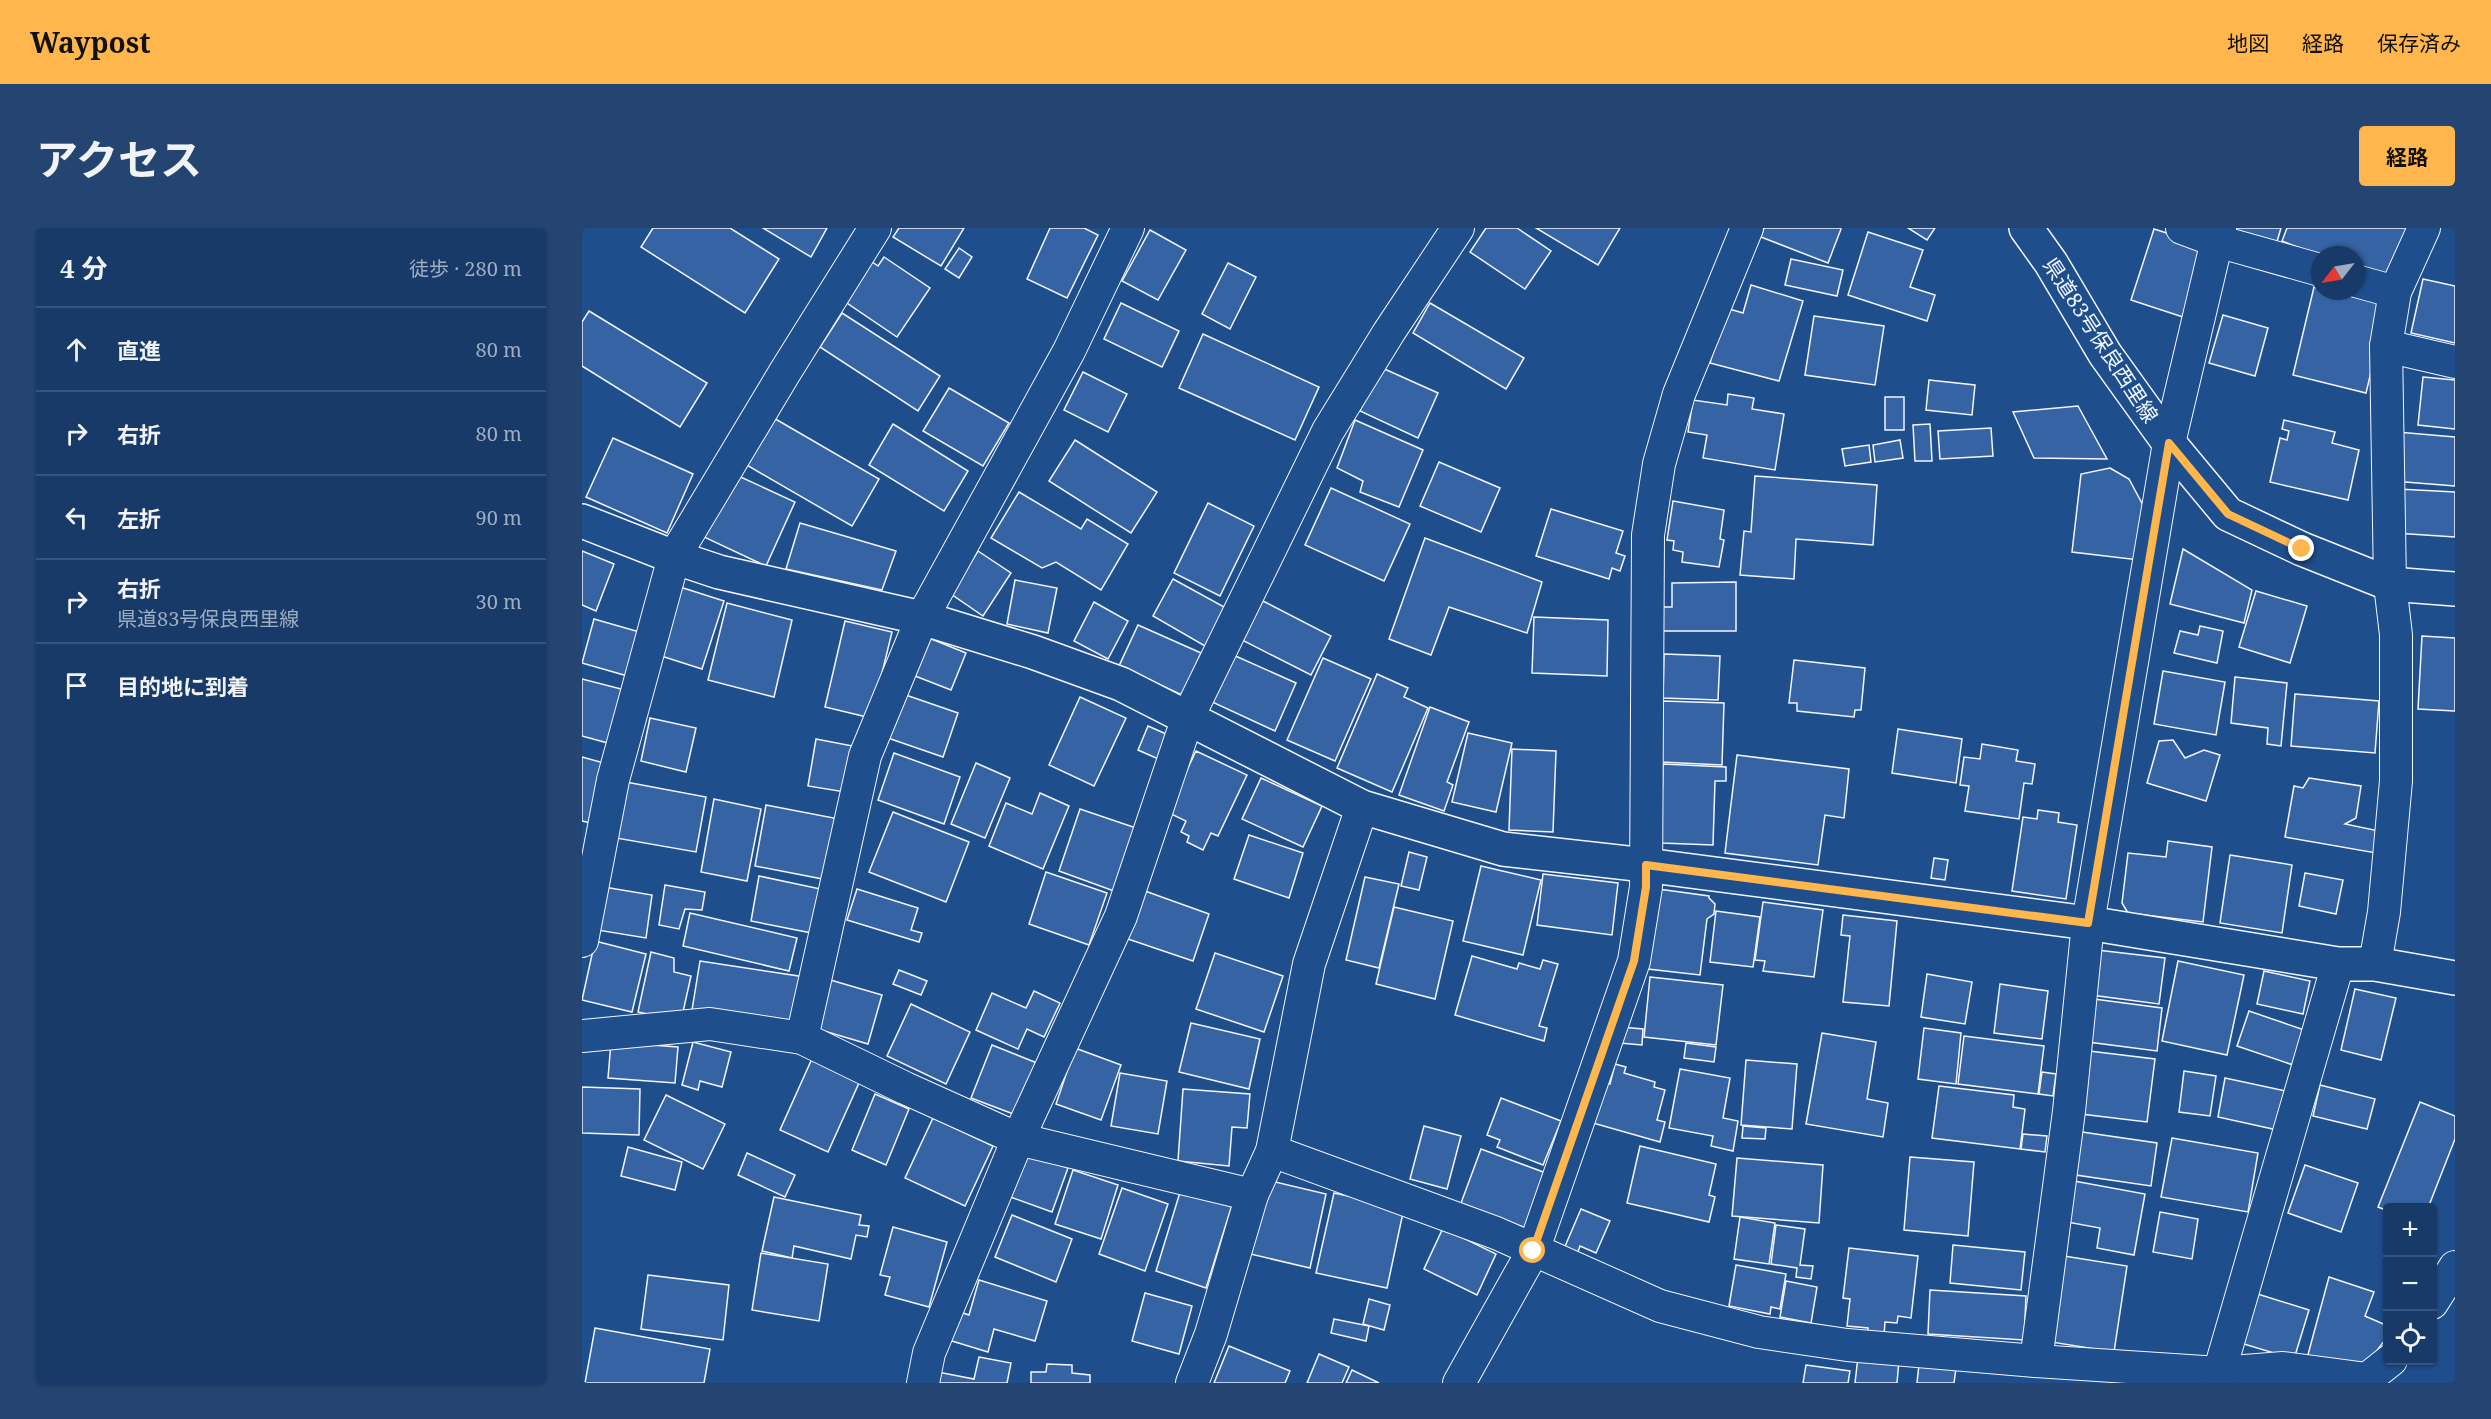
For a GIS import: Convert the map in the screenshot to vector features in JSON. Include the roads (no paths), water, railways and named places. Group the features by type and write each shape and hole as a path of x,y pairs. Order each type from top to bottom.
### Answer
{"street":[{"path":"582,941 613,780 674,557 875,228"},
{"path":"802,1038 865,756 922,618 1069,351 1128,228"},
{"path":"923,1383 929,1353 1018,1138 1121,916 1188,717 1328,432 1389,332 1458,228"},
{"path":"1459,1383 1533,1251 1634,961 1646,887 1646,608 1648,535 1654,494 1659,464 1679,394 1747,228"},
{"name":"県道83号保良西里線","path":"2026,228 2051,263 2105,354 2169,443 2228,514 2302,549 2390,584 2455,589"},
{"path":"2182,228 2218,235 2311,267"},
{"path":"2375,964 2384,912 2396,781 2396,635 2390,584 2386,346 2395,291 2424,228"},
{"path":"2036,1361 2069,1111 2088,923 2169,443 2218,235"},
{"path":"2365,283 2395,291"},
{"path":"2386,346 2455,362"},
{"path":"582,521 719,572 922,618 1033,652 1121,684 1362,807 1503,849 1646,865 2088,923 2338,964 2375,964 2455,978"},
{"path":"1192,1383 1210,1334 1252,1195 1272,1151 1309,964 1362,807"},
{"path":"2219,1373 2338,964"},
{"path":"582,1036 710,1024 802,1038 905,1088 1018,1138 1252,1195"},
{"path":"1272,1151 1496,1233 1660,1306 1759,1332 1847,1345 2219,1373 2283,1368 2367,1379 2385,1365"},
{"path":"2437,1297 2455,1267"}]}
